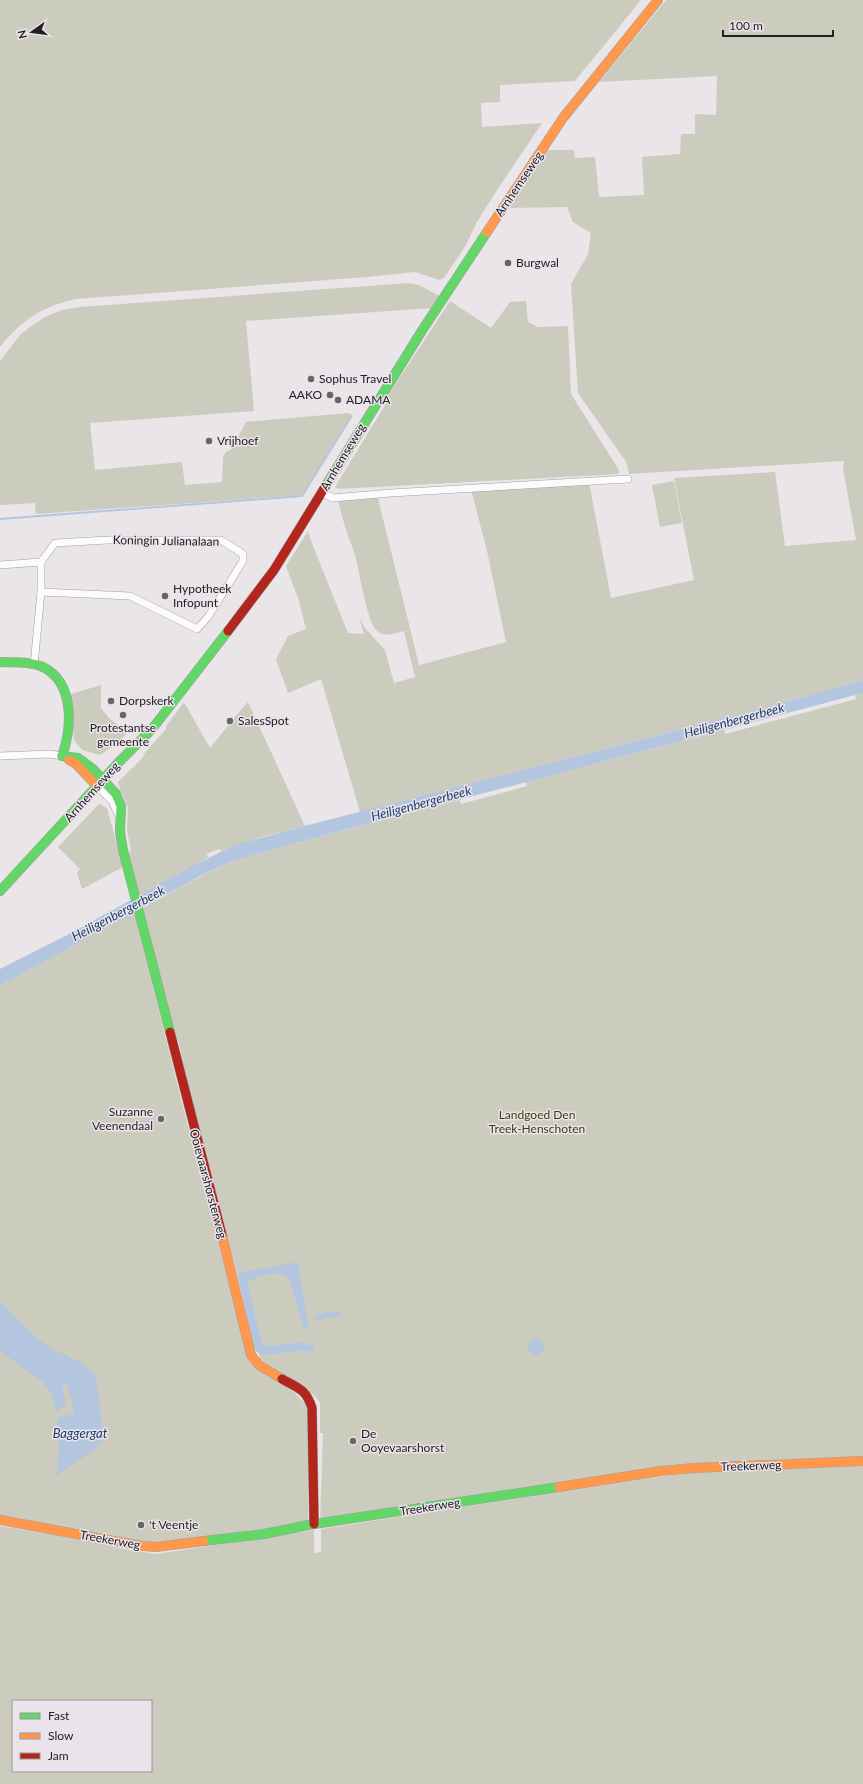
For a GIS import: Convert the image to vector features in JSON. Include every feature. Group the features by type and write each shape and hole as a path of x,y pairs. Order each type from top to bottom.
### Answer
{"street":[{"name":"Arnhemseweg","path":"0,891 152,729 274,570 422,330 555,130 658,0"},
{"path":"321,492 332,498 391,493 628,479"},
{"name":"Koningin Julianalaan","path":"40,562 55,542 108,540 221,540 241,551 243,554 243,561 208,617 197,629 130,596 41,592"},
{"path":"0,565 40,562 41,592 34,665"},
{"path":"0,662 44,667 56,674 68,707 70,731 67,746 62,756 50,754 0,756"},
{"name":"Ooievaarshorsterweg","path":"62,756 78,758 93,769 100,783 120,800 122,806 120,819 121,840 134,896 241,1311 250,1355 255,1362 262,1367 303,1391 308,1396 312,1408 314,1524"},
{"name":"Treekerweg","path":"0,1520 142,1546 156,1547 264,1534 314,1524 680,1469 863,1461"}],"green space":[{"path":"0,0 641,0 575,81 500,85 500,102 481,103 482,127 542,123 495,193 477,222 466,245 444,278 439,280 415,272 76,299 52,306 33,316 16,329 0,347"},
{"path":"666,0 863,0 863,680 764,708 360,812 321,679 288,693 276,659 288,636 306,629 298,598 286,566 308,531 348,633 364,634 359,617 365,628 385,650 394,683 415,677 404,631 383,634 377,631 373,626 366,605 355,556 337,496 377,494 419,665 506,642 487,551 471,489 589,482 611,598 694,580 674,478 775,472 785,546 856,540 843,469 844,461 629,474 626,462 578,393 571,284 588,254 591,233 573,222 567,207 509,208 547,150 574,150 575,158 595,157 599,197 644,195 642,157 680,154 681,134 695,134 695,114 716,115 717,76 599,82"},
{"path":"409,283 419,285 440,296 432,308 246,321 254,411 90,423 95,470 182,462 185,485 222,482 223,457 226,452 232,449 246,422 348,413 353,415 305,491 304,495 36,514 35,503 0,505 0,361 20,335 45,317 62,310 80,307"},
{"path":"450,301 491,328 510,302 526,301 528,322 538,327 568,326 571,394 619,470 619,474 338,489 335,487 384,407 389,394"},
{"path":"674,481 682,523 660,527 652,485"},
{"path":"101,685 101,708 109,718 127,733 118,743 100,755 82,750 74,740 71,694"},
{"name":"Landgoed Den Treek-Henschoten","path":"863,693 863,1458 790,1459 694,1464 320,1523 323,1433 320,1433 320,1403 314,1395 260,1358 243,1272 237,1273 188,1087 179,1043 173,1032 141,909 230,862 292,844 460,800 461,804 527,786 526,782 724,730 725,734 856,699 855,695"},
{"path":"184,702 210,748 248,702 305,826 258,838 221,851 219,849 206,854 209,857 138,896 129,852 131,851 127,830 128,808 118,782 144,756 143,755 166,729 166,726"},
{"path":"99,804 107,808 123,867 82,889 77,873 80,869 58,847"},
{"path":"134,912 244,1340 253,1361 294,1392 308,1407 308,1522 189,1541 150,1543 101,1533 101,1537 0,1521 0,986"},
{"path":"863,1466 863,1784 0,1784 0,1526 156,1554 314,1530 314,1553 321,1552 321,1529 697,1472"}],"water":[{"name":"Heiligenbergerbeek","path":"863,680 863,693 292,844 230,862 202,875 0,986 0,969 73,932 190,867 235,845 764,708"},
{"path":"298,1262 309,1329 307,1330 303,1327 290,1280 287,1277 276,1274 263,1275 252,1280 248,1283 248,1286 262,1344 267,1346 305,1342 313,1346 315,1353 300,1351 270,1355 259,1353 253,1345 237,1273"},
{"name":"Baggergat","path":"0,1302 43,1343 79,1362 91,1371 96,1378 104,1438 95,1449 56,1476 59,1451 57,1418 75,1413 67,1384 63,1385 62,1387 66,1404 56,1411 51,1393 42,1382 0,1351"},
{"path":"335,1311 341,1313 341,1315 316,1321 314,1319 317,1314"},
{"path":"536,1339 543,1344 544,1347 539,1354 536,1355 529,1350 528,1347 533,1340"}],"waterway":[{"path":"0,519 302,496 351,417"}],"traffic: fast":[{"path":"325,487 423,329 487,232"},
{"path":"0,891 119,762 152,729 228,631"},
{"path":"0,662 28,663 38,665 53,674 61,684 66,695 69,720 68,733 62,756"},
{"path":"62,756 78,758 93,769 116,794 121,806 120,832 123,850 170,1032"},
{"path":"204,1541 264,1534 308,1525 559,1487"}],"traffic: slow":[{"path":"487,232 563,118 658,0"},
{"path":"69,760 76,764 97,786"},
{"path":"222,1235 251,1355 259,1365 282,1379"},
{"path":"559,1487 661,1471 694,1468 863,1461"},
{"path":"0,1520 142,1546 156,1547 204,1541"}],"traffic: jam":[{"path":"228,631 274,570 325,487"},
{"path":"170,1032 222,1235"},
{"path":"282,1379 301,1390 307,1397 312,1408 314,1524"}],"place":[{"name":"Burgwal","path":"508,263"},
{"name":"Sophus Travel","path":"311,379"},
{"name":"AAKO","path":"330,395"},
{"name":"ADAMA","path":"338,400"},
{"name":"Vrijhoef","path":"209,441"},
{"name":"Hypotheek Infopunt","path":"165,596"},
{"name":"Dorpskerk","path":"111,701"},
{"name":"Protestantse gemeente","path":"123,715"},
{"name":"SalesSpot","path":"230,721"},
{"name":"Suzanne Veenendaal","path":"161,1119"},
{"name":"De Ooyevaarshorst","path":"353,1441"},
{"name":"'t Veentje","path":"141,1525"}]}
